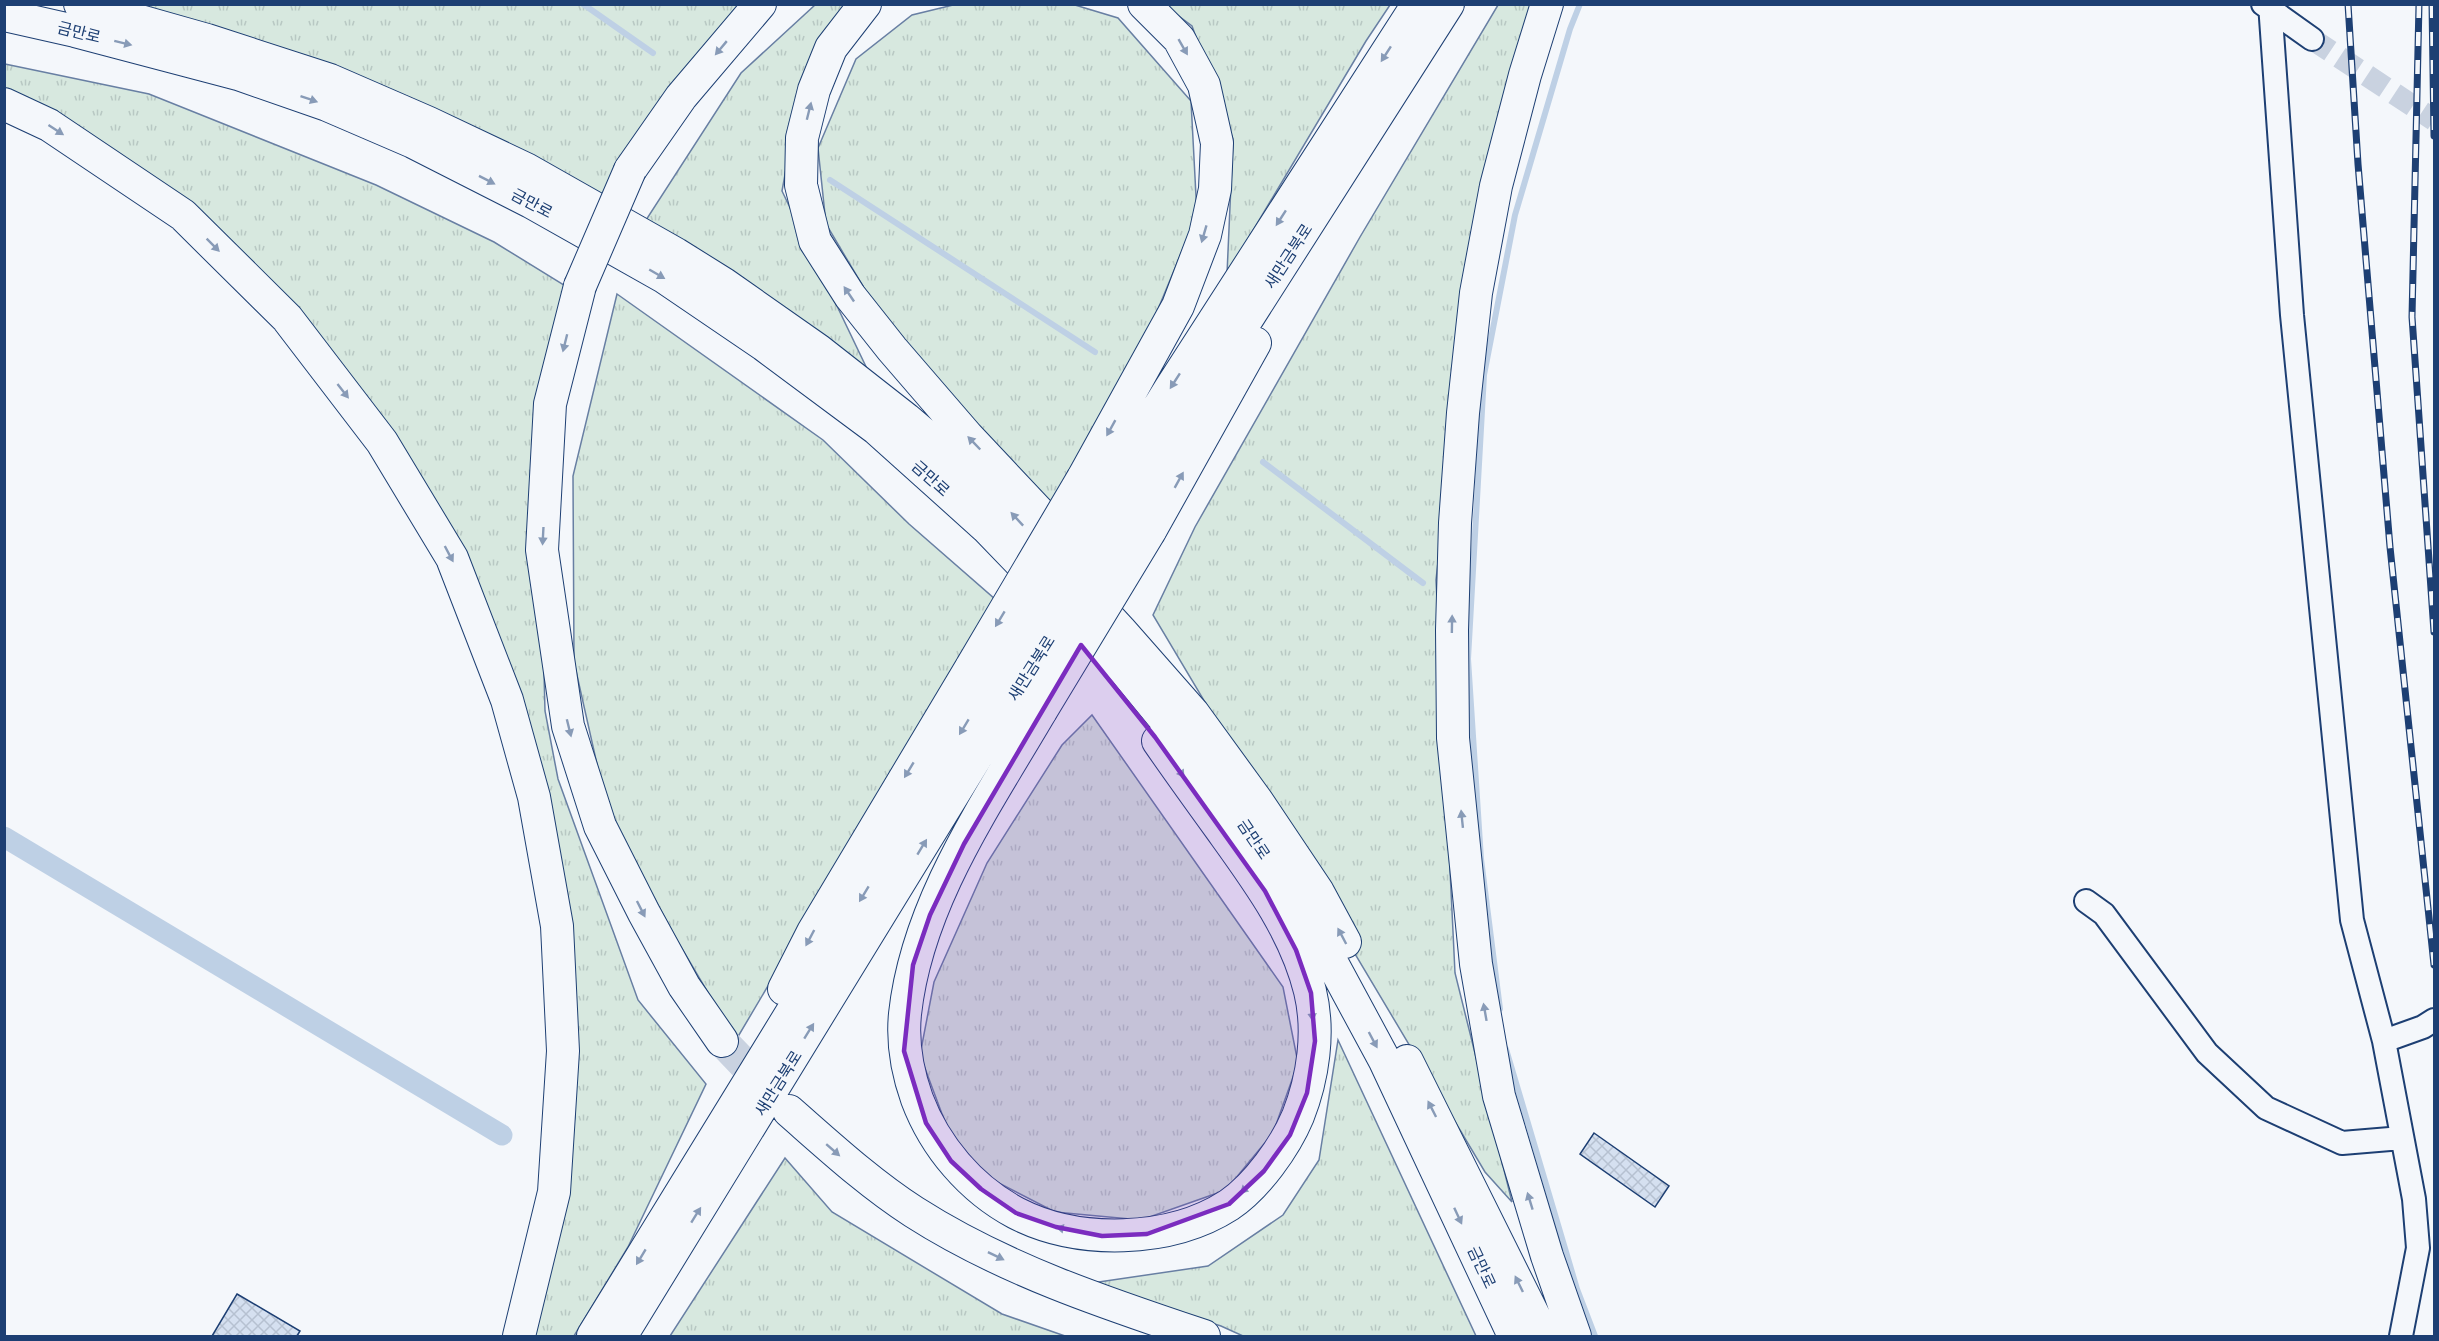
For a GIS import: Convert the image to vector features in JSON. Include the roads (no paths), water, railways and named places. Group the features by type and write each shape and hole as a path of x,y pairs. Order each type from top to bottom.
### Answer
{"highway":[{"name":"금만로","path":"80,4 207,40 330,80 526,169 724,284 818,350 906,419 995,495 1193,713 1257,801 1318,892 1383,1011 1544,1336"},
{"path":"722,1041 684,986 600,826 568,726 542,550 550,404 579,286 630,170 681,97 760,4"},
{"path":"865,4 831,48 814,90 802,138 801,185 815,241 850,296 892,350 968,437 1032,503 1130,613 1203,717 1257,801"},
{"path":"986,527 1155,736 1265,891 1296,950 1311,993 1315,1041 1307,1093 1290,1135 1264,1171 1229,1204 1193,1221 1147,1234 1102,1236 1056,1227 1016,1213 981,1189 951,1161 926,1123 911,1083 904,1051 905,1015 913,965 930,915 964,844 1041,711 1117,503 1178,306 1204,235 1215,189 1217,143 1204,85 1179,39 1144,4"},
{"name":"새만금북로","path":"1117,503 1170,389 1418,4"},
{"name":"새만금북로","path":"593,1336 994,678 1117,503 1210,377 1448,4"},
{"path":"1547,4 1525,75 1496,186 1476,293 1463,413 1455,523 1452,630 1454,738 1476,964 1499,1096 1547,1256 1575,1336"},
{"name":"금만로","path":"4,15 207,66 327,105 413,142 531,202 664,277 764,345 877,429 986,527 1126,672 1209,773 1310,922 1385,1061 1514,1336"},
{"path":"4,104 49,125 183,215 287,318 382,442 452,558 507,700 534,797 557,926 563,1051 555,1192 519,1336"},
{"path":"994,678 1117,503"},
{"name":"새만금북로","path":"621,1336 994,678"},
{"path":"789,1111 849,1163 914,1212 973,1245 1032,1274 1099,1301 1204,1336"}],"street":[{"path":"2268,6 2312,39"},
{"path":"2268,6 2292,315 2352,920 2384,1041 2414,1198 2418,1248 2401,1336"},
{"path":"2086,901 2104,915 2207,1053 2266,1108 2342,1143 2402,1138"},
{"path":"2384,1041 2423,1027 2434,1020"}],"waterway":[{"path":"583,4 653,53"},
{"path":"1500,1009 1481,859 1468,659 1484,375 1515,215 1570,29 1580,4"},
{"path":"830,180 1095,352"},
{"path":"1263,462 1423,583"},
{"path":"4,837 502,1135"},
{"path":"1506,1049 1577,1289 1595,1336"}],"tunnel":[{"path":"2312,39 2434,120"},
{"path":"722,1041 773,1094"}],"railway":[{"path":"2348,4 2358,164 2390,547 2434,965"},
{"path":"2419,4 2412,317 2434,632"},
{"path":"2432,4 2434,136"}]}
